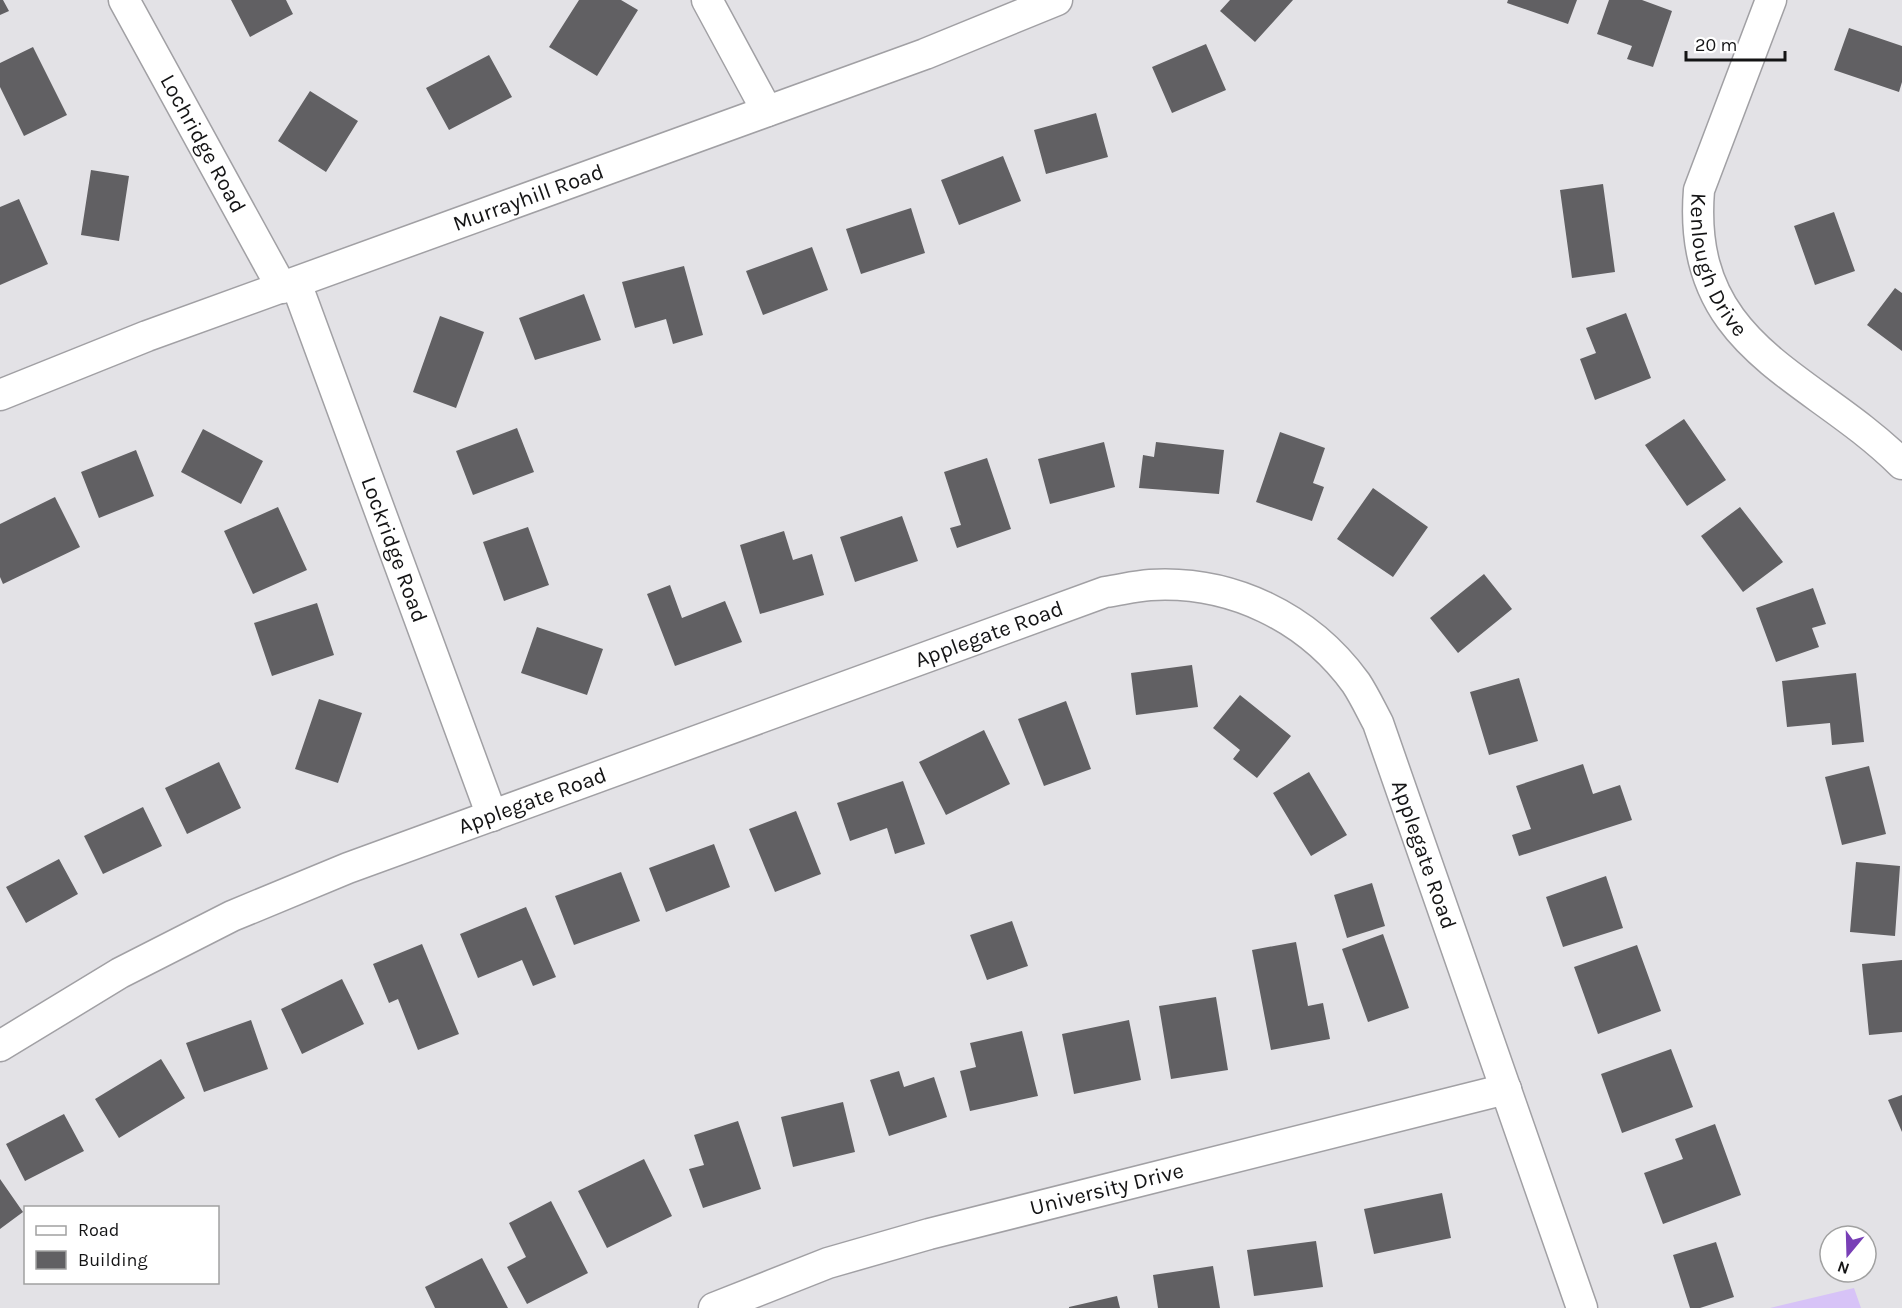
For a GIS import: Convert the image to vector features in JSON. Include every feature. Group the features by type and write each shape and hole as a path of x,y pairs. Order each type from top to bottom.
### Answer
{"street":[{"name":"Lochridge Road","path":"124,0 289,286"},
{"path":"707,0 767,111"},
{"name":"Murrayhill Road","path":"0,394 147,336 925,54 1057,0"},
{"name":"Kenlough Drive","path":"1772,0 1699,190 1698,223 1701,255 1716,296 1738,332 1771,362 1878,440 1902,464"},
{"name":"Lockridge Road","path":"289,286 492,816"},
{"name":"Applegate Road","path":"0,1046 120,974 232,916 348,868 1105,592 1149,585 1218,590 1254,602 1293,622 1328,650 1356,684 1378,723 1582,1308"},
{"name":"University Drive","path":"714,1308 828,1263 929,1234 1506,1089"}],"shaded area":[{"path":"1854,1288 1861,1308 1770,1308"}],"building":[{"path":"0,0 3,0 9,11 0,15"},
{"path":"231,0 286,0 293,14 250,37"},
{"path":"579,0 621,0 638,10 597,76 549,47"},
{"path":"1230,0 1293,0 1255,42 1220,11"},
{"path":"1508,0 1577,0 1568,24 1507,3"},
{"path":"1609,0 1642,0 1672,11 1653,67 1627,59 1632,46 1597,34"},
{"path":"1849,28 1902,46 1902,82 1899,92 1834,70"},
{"path":"1206,44 1226,90 1172,113 1152,67"},
{"path":"33,47 67,115 24,136 0,87 0,63"},
{"path":"489,55 512,97 449,130 426,88"},
{"path":"310,91 358,121 326,172 278,141"},
{"path":"1096,113 1108,157 1046,174 1034,130"},
{"path":"1003,156 1021,201 959,225 941,180"},
{"path":"91,170 129,176 119,241 81,235"},
{"path":"1603,184 1615,272 1572,278 1560,190"},
{"path":"19,199 48,264 0,285 0,207"},
{"path":"911,208 925,253 861,274 846,229"},
{"path":"1834,212 1855,271 1815,285 1794,226"},
{"path":"812,247 828,290 763,315 746,271"},
{"path":"684,266 703,335 673,344 666,319 635,328 622,282"},
{"path":"1895,288 1902,293 1902,351 1867,325"},
{"path":"584,294 601,340 535,360 519,318"},
{"path":"1626,313 1651,378 1595,400 1580,359 1596,353 1586,328"},
{"path":"440,316 484,332 456,408 413,392"},
{"path":"1684,419 1726,480 1687,506 1645,445"},
{"path":"517,428 534,472 473,495 456,451"},
{"path":"203,429 263,461 241,504 181,472"},
{"path":"1280,432 1325,448 1313,483 1324,487 1312,521 1256,502"},
{"path":"1104,442 1115,487 1050,504 1038,459"},
{"path":"1156,442 1224,450 1219,494 1139,488 1143,455 1154,457"},
{"path":"136,450 154,496 99,518 81,472"},
{"path":"987,458 1011,529 957,548 950,528 961,525 944,472"},
{"path":"1373,488 1428,527 1393,577 1337,539"},
{"path":"55,497 80,547 3,584 0,577 0,524"},
{"path":"278,507 307,570 253,594 224,531"},
{"path":"1740,507 1783,562 1743,592 1701,536"},
{"path":"902,516 918,561 855,582 840,537"},
{"path":"528,527 549,585 504,601 483,542"},
{"path":"784,531 793,560 812,554 824,595 760,614 740,545"},
{"path":"1484,574 1512,609 1458,653 1430,618"},
{"path":"670,585 682,618 725,601 742,642 675,666 647,594"},
{"path":"1813,588 1826,624 1812,628 1819,647 1776,662 1756,608"},
{"path":"317,603 334,655 272,676 254,623"},
{"path":"537,627 603,649 587,695 521,673"},
{"path":"1192,665 1198,707 1136,715 1131,673"},
{"path":"1856,673 1864,742 1832,745 1830,723 1787,727 1782,681"},
{"path":"1519,678 1538,741 1489,755 1470,692"},
{"path":"1240,695 1291,736 1257,778 1233,759 1240,750 1213,728"},
{"path":"319,699 362,713 338,783 295,769"},
{"path":"1066,701 1091,769 1044,786 1018,719"},
{"path":"984,730 1010,784 946,815 919,762"},
{"path":"219,762 241,808 187,834 165,788"},
{"path":"1583,764 1593,794 1620,785 1632,820 1519,856 1512,835 1531,829 1516,786"},
{"path":"1869,766 1886,834 1842,845 1825,777"},
{"path":"1309,772 1347,835 1311,856 1273,793"},
{"path":"903,781 925,844 895,854 887,828 850,841 837,803"},
{"path":"143,807 162,846 103,874 84,836"},
{"path":"796,811 821,874 775,892 749,829"},
{"path":"714,844 730,887 666,912 649,868"},
{"path":"59,859 78,894 26,923 6,887"},
{"path":"1856,862 1900,866 1895,936 1850,932"},
{"path":"621,872 640,921 574,945 555,896"},
{"path":"1606,876 1623,928 1563,947 1546,897"},
{"path":"1372,883 1385,926 1347,938 1334,895"},
{"path":"526,907 556,977 533,986 522,960 478,978 460,934"},
{"path":"1012,921 1028,966 987,980 970,935"},
{"path":"1383,934 1409,1008 1368,1022 1342,949"},
{"path":"1296,942 1308,1006 1323,1003 1330,1039 1271,1050 1252,950"},
{"path":"422,944 459,1034 418,1050 398,999 389,1003 373,964"},
{"path":"1637,945 1661,1011 1598,1034 1574,967"},
{"path":"1902,960 1902,1032 1869,1035 1862,964"},
{"path":"342,979 364,1024 302,1054 281,1009"},
{"path":"1216,997 1228,1070 1171,1079 1159,1006"},
{"path":"251,1020 268,1069 204,1092 186,1043"},
{"path":"1129,1020 1141,1080 1074,1094 1062,1034"},
{"path":"1022,1031 1038,1096 970,1111 960,1071 976,1067 970,1043"},
{"path":"1671,1049 1693,1107 1622,1133 1601,1074"},
{"path":"161,1059 185,1098 119,1138 95,1099"},
{"path":"899,1071 904,1087 934,1077 947,1117 889,1136 870,1080"},
{"path":"1902,1095 1902,1132 1888,1100"},
{"path":"843,1102 855,1152 793,1167 781,1117"},
{"path":"64,1114 84,1151 25,1181 6,1144"},
{"path":"738,1121 761,1189 703,1208 689,1169 704,1165 694,1135"},
{"path":"1715,1124 1741,1195 1663,1224 1644,1173 1683,1159 1675,1139"},
{"path":"644,1159 672,1216 607,1248 578,1191"},
{"path":"0,1179 23,1212 0,1229"},
{"path":"1442,1193 1451,1238 1374,1254 1364,1209"},
{"path":"551,1201 588,1273 527,1304 507,1267 526,1257 509,1223"},
{"path":"1316,1241 1323,1287 1254,1296 1247,1250"},
{"path":"1716,1242 1734,1297 1700,1308 1690,1308 1673,1255"},
{"path":"482,1258 508,1308 435,1308 425,1287"},
{"path":"1213,1266 1220,1308 1158,1308 1153,1275"},
{"path":"1117,1296 1120,1308 1069,1308 1069,1307"}]}
